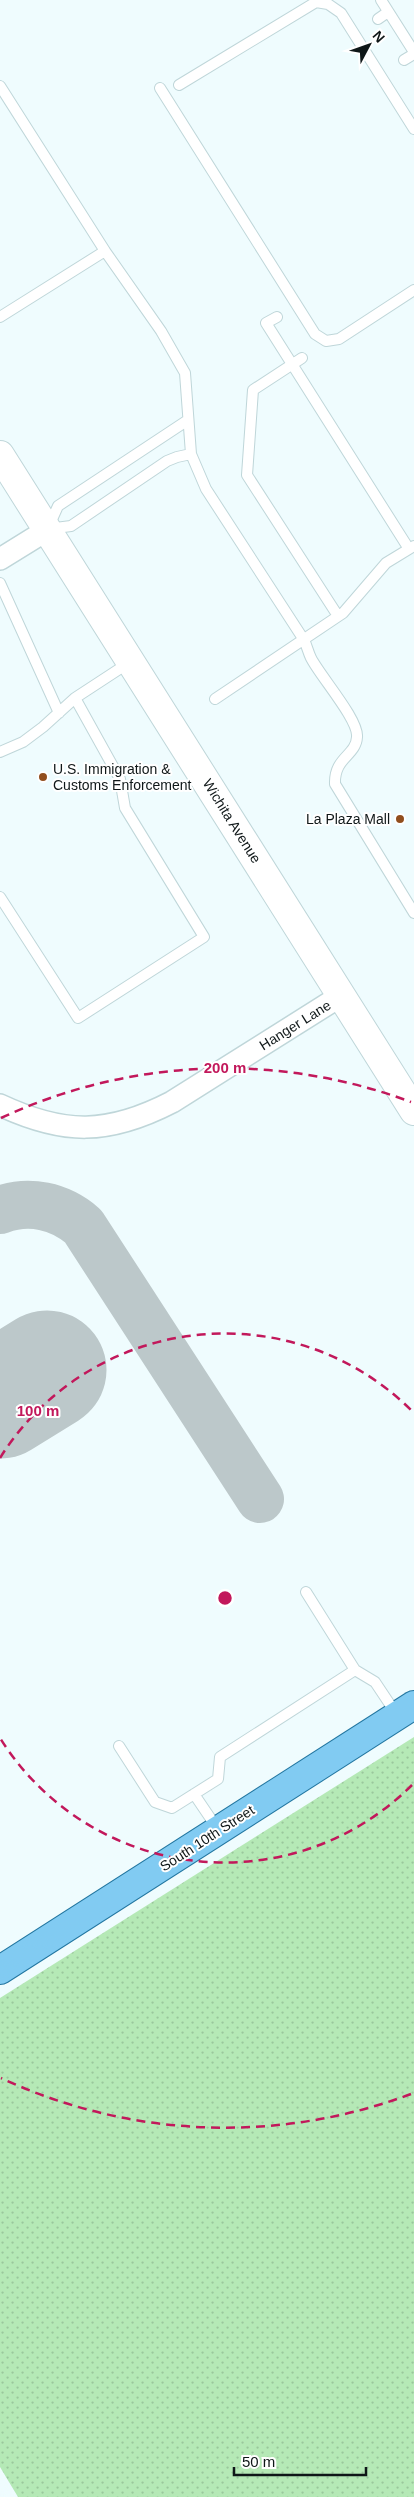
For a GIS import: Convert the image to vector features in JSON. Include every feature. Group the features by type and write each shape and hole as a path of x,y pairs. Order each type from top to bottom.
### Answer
{"main road":[{"name":"Wichita Avenue","path":"0,455 414,1111"},
{"name":"South 10th Street","path":"0,1970 406,1711"}],"street":[{"path":"0,559 47,530"},
{"name":"Hanger Lane","path":"0,1105 24,1116 62,1127 104,1127 143,1117 172,1102 342,995"}],"lane":[{"path":"381,0 414,53 404,60"},
{"path":"179,85 316,2 328,4 341,13 414,130"},
{"path":"378,19 388,12"},
{"path":"0,86 104,251 138,296 185,373 191,454 206,489 304,640 311,658 357,732 355,745 337,767 335,784 414,913"},
{"path":"160,88 315,334 326,341 339,339 414,290"},
{"path":"0,318 104,251"},
{"path":"215,699 338,616 353,603 386,563 412,547 266,323 277,317"},
{"path":"302,358 253,390 247,475 338,616"},
{"path":"47,530 58,506 188,420"},
{"path":"47,530 71,526 167,461 191,454"},
{"path":"0,583 59,713"},
{"path":"0,752 23,742 75,698 131,662"},
{"path":"0,897 78,1018 204,937 125,808 120,780 75,698"},
{"path":"306,1592 355,1670 375,1682 406,1711"},
{"path":"119,1746 155,1802 172,1808 218,1779 220,1757 355,1670"},
{"path":"194,1794 218,1830"}],"green space":[{"path":"414,1737 414,2497 18,2497 0,2467 0,1998"}],"taxiway":[{"path":"0,1210 22,1205 44,1206 74,1219 83,1226 260,1499"}],"runway":[{"path":"0,1399 47,1370"}],"place":[{"name":"U.S. Immigration & Customs Enforcement","path":"43,777"},
{"name":"La Plaza Mall","path":"400,819"}]}
